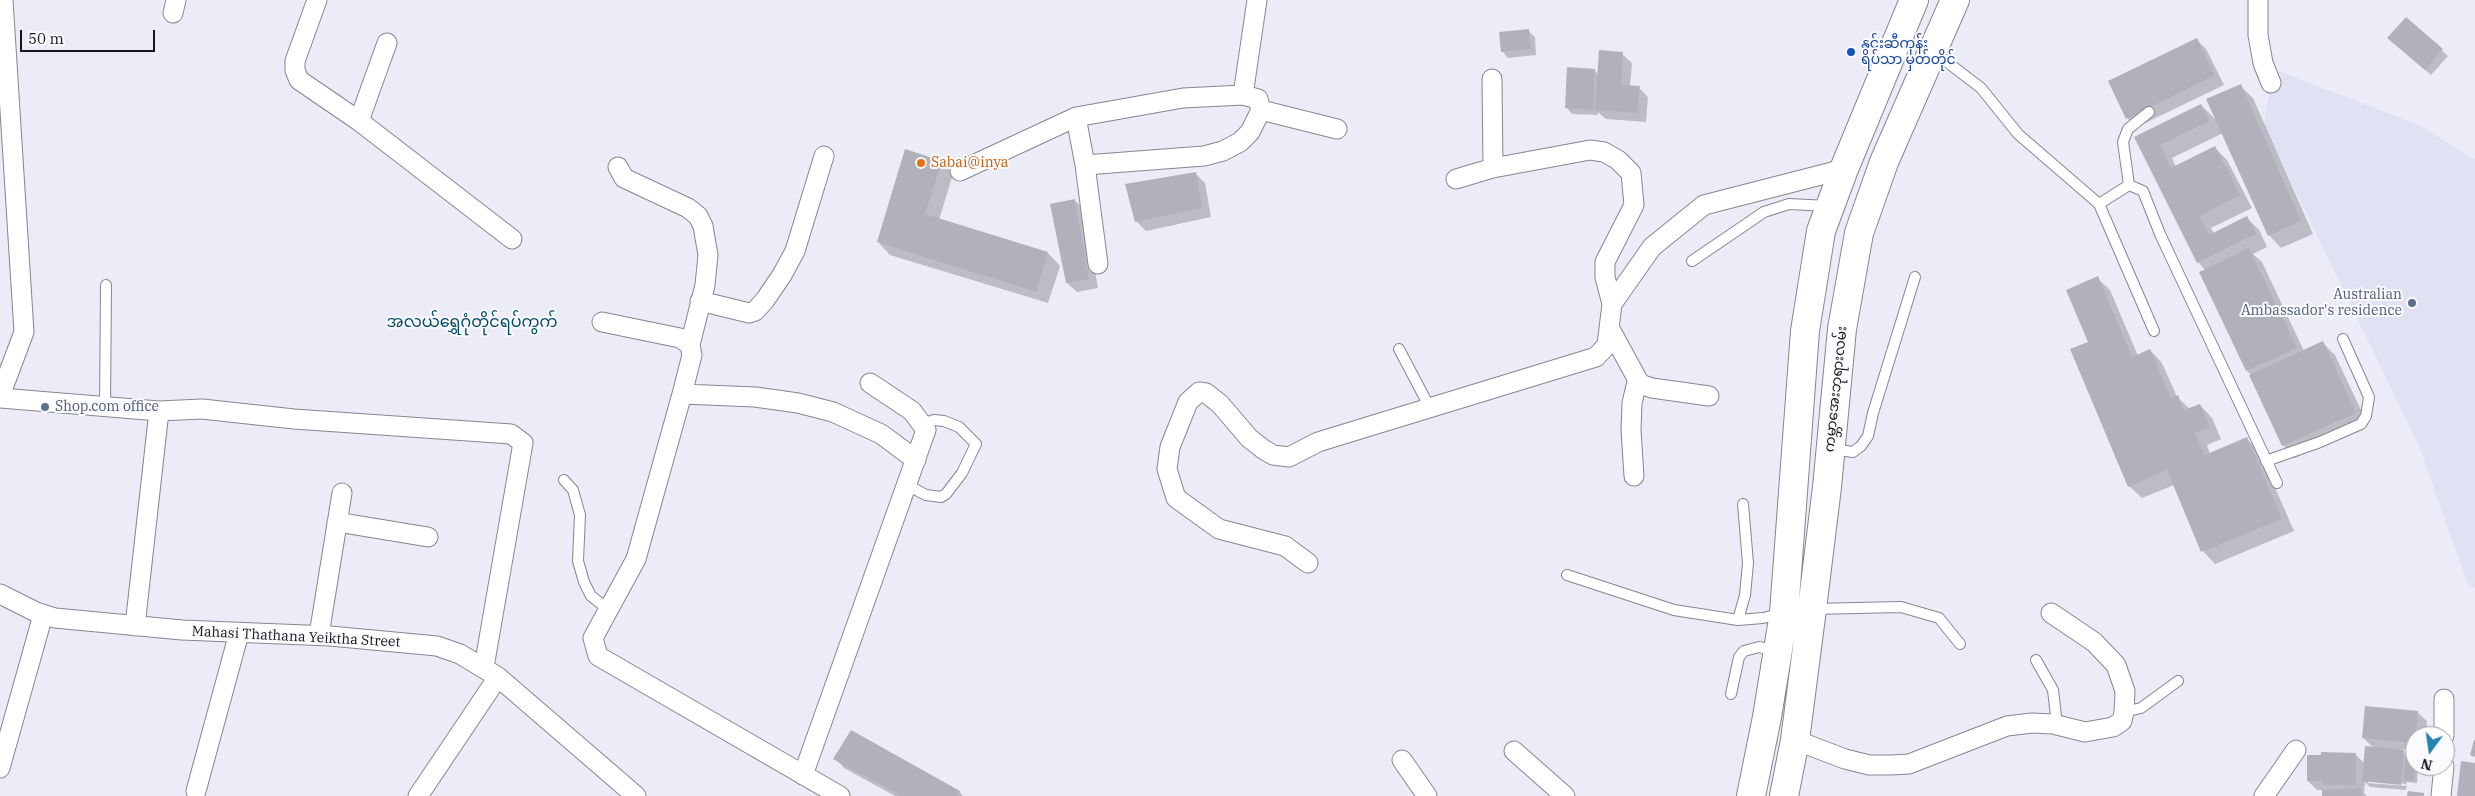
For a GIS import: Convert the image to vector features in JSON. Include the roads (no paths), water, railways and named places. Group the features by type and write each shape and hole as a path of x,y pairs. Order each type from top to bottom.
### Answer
{"main road":[{"path":"1751,796 1784,613 1793,481 1809,301 1821,231 1829,206 1914,0"},
{"path":"1923,0 1944,26"},
{"name":"ကမ္ဘာအေးဘုရားလမ်း","path":"1784,796 1795,740 1812,609 1827,487 1842,329 1859,233 1884,162 1934,52 1955,0"},
{"path":"1809,301 1842,329"},
{"path":"1793,481 1827,487"}],"street":[{"path":"3,0 24,332 0,397 105,408 159,411 202,410 294,419 511,434 523,443 491,672 418,796"},
{"path":"317,0 296,61 295,70 299,80 359,121 512,239"},
{"path":"1244,95 1257,0"},
{"path":"2258,0 2258,35 2263,62 2271,83"},
{"path":"359,121 387,43"},
{"path":"1492,79 1493,168"},
{"path":"960,171 1076,117 1183,98 1244,95 1258,99 1261,110 1250,132 1240,142 1223,150 1204,156 1085,165"},
{"path":"1261,110 1337,129"},
{"path":"1076,117 1085,165 1098,264"},
{"path":"1308,563 1285,546 1219,528 1176,498 1167,469 1170,447 1188,402 1199,392 1206,393 1263,449 1273,455 1289,457 1318,442 1596,358 1607,345 1612,304 1605,277 1605,262 1634,205 1631,173 1618,160 1604,152 1590,150 1493,168 1456,179"},
{"path":"700,301 749,313 755,311 765,300 795,251 824,156"},
{"path":"618,167 624,178 688,208 698,216 703,226 708,255 690,346 692,355 682,394 636,559 593,638 598,656 840,796"},
{"path":"1612,304 1652,247 1704,204 1844,169"},
{"path":"602,322 680,338 690,346"},
{"path":"1610,329 1620,344 1637,382 1632,403 1631,430 1634,476"},
{"path":"1637,382 1652,388 1709,396"},
{"path":"803,775 926,430 912,411 870,383"},
{"path":"682,394 755,396 798,403 825,410 881,434 916,460"},
{"path":"135,626 159,411"},
{"path":"319,635 342,493"},
{"path":"337,522 428,537"},
{"name":"Mahasi Thathana Yeiktha Street","path":"0,594 43,615 135,626 239,633 319,635 437,646 491,672 636,796"},
{"path":"1795,740 1845,759 1869,764 1891,765 1909,764 2007,726 2032,723 2057,725 2085,732 2099,732 2112,727 2122,721 2124,712 2124,691 2116,665 2094,642 2051,613"},
{"path":"0,768 43,615"},
{"path":"196,791 239,633"},
{"path":"2444,699 2444,726"},
{"path":"2264,796 2296,750"},
{"path":"1514,751 1565,796"},
{"path":"1402,760 1428,796"},
{"path":"2441,796 2443,776"}],"lane":[{"path":"1934,52 1981,88 2018,134 2099,204 2154,331"},
{"path":"2129,185 2123,142 2128,128 2149,112"},
{"path":"2099,204 2129,185"},
{"path":"2129,185 2143,191 2160,234 2277,483"},
{"path":"1692,261 1764,212 1789,204 1829,206"},
{"path":"1830,449 1853,452 1862,446 1868,436 1873,413 1915,277"},
{"path":"105,408 106,285"},
{"path":"2266,461 2320,442 2361,424 2366,416 2369,397 2343,338"},
{"path":"1399,349 1430,408"},
{"path":"907,485 926,495 941,497 946,494 962,473 976,444 959,427 951,424 934,420 922,424"},
{"path":"564,480 573,490 580,515 578,561 584,582 591,596 609,610"},
{"path":"1738,620 1745,595 1748,563 1742,504"},
{"path":"1567,575 1674,610 1738,620 1763,618 1784,613"},
{"path":"1812,609 1901,608 1938,618 1960,644"},
{"path":"1731,694 1739,657 1744,651 1759,647 1778,651"},
{"path":"2036,660 2053,690 2057,725"},
{"path":"2124,712 2141,708 2178,681"}],"place":[{"name":"နှင်းဆီကုန်း ရိပ်သာ မှတ်တိုင်","path":"1851,52"},
{"name":"Sabai@inya","path":"921,163"},
{"name":"Australian Ambassador's residence","path":"2412,303"},
{"name":"Shop.com office","path":"45,407"}],"district":[{"name":"အလယ်ရွှေဂုံတိုင်ရပ်ကွက်","path":"472,322"}]}
